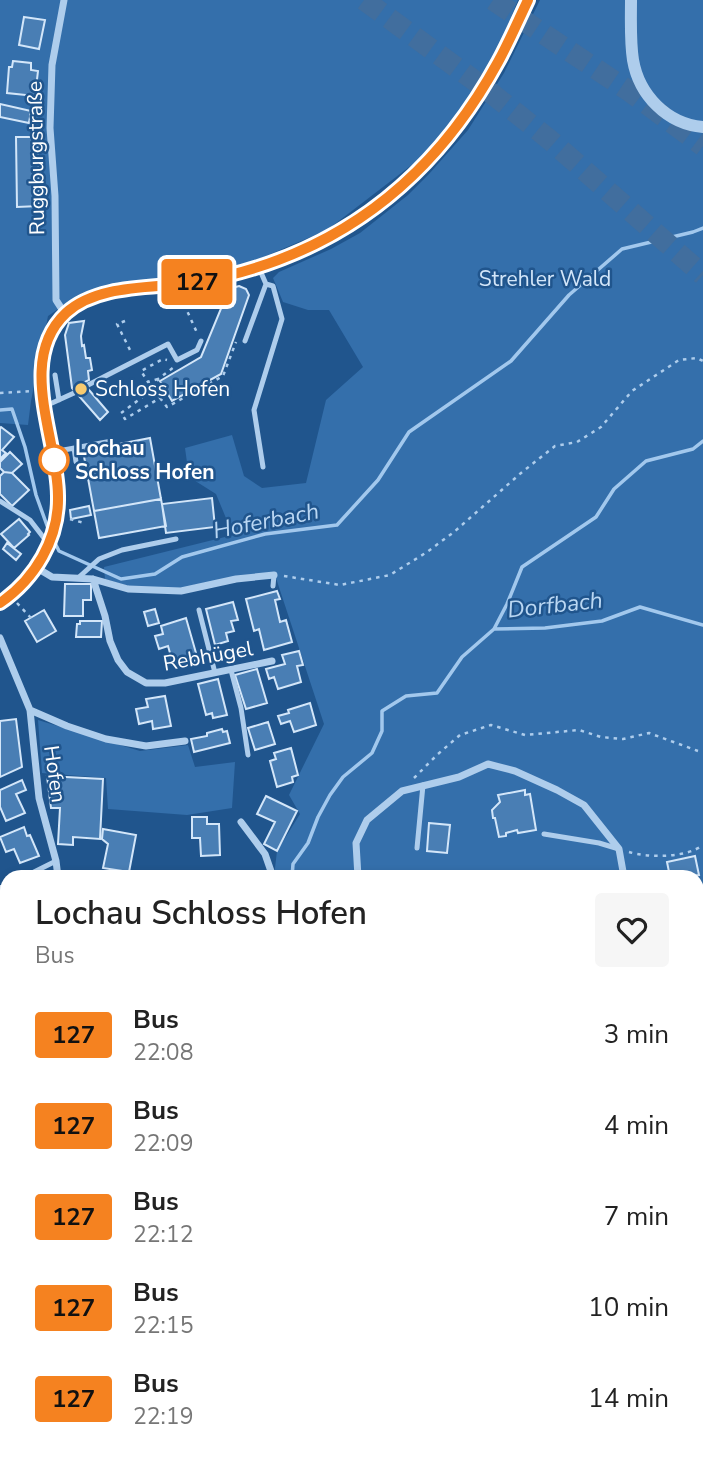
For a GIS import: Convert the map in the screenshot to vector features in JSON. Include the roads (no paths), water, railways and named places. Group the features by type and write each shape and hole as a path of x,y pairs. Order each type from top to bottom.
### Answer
{"street":[{"name":"Ruggburgstraße","path":"64,0 52,65 50,128 55,195 57,300 65,314"},
{"path":"0,603 37,568 59,521 41,367 46,344 54,327 65,314 93,296 132,289 184,287 259,268 304,251 362,217 389,197 421,167 452,132 498,62 528,0"},
{"path":"631,0 633,61 644,90 667,114 680,122 703,127"},
{"path":"37,568 52,577 93,579 128,589 181,591 236,579 274,575"},
{"name":"Rebhügel","path":"93,579 118,660 127,672 146,683 165,683 272,662"},
{"name":"Hofen","path":"0,638 30,710 39,798 57,870"},
{"path":"30,710 106,740 146,746 185,741"},
{"path":"358,870 356,844 367,820 402,791 458,777 488,764 515,771 558,790 583,805 619,849 623,870"},
{"path":"241,822 265,854 271,870"}],"lane":[{"path":"245,341 266,284 259,268"},
{"path":"263,467 254,410 282,319 273,286 266,284"},
{"path":"88,385 168,344 177,360 197,351 201,341"},
{"path":"55,375 62,398 69,404"},
{"path":"44,404 74,393"},
{"path":"53,452 111,441"},
{"path":"76,447 76,462"},
{"path":"0,501 30,520 49,542"},
{"path":"78,578 99,559 122,550 176,539"},
{"path":"273,586 274,575"},
{"path":"199,610 215,673"},
{"path":"231,670 241,708 248,755"},
{"path":"417,848 423,785"},
{"path":"544,834 619,849"},
{"path":"38,870 56,861"}],"waterway":[{"name":"Hoferbach","path":"54,541 59,551 121,579 155,574 182,557 265,534 337,525 378,480 409,432 511,361 569,295 622,249 703,228"},
{"name":"Hoferbach","path":"0,410 12,409 49,531"},
{"path":"494,629 522,567 596,517 614,489 646,461 693,449 703,441"},
{"name":"Dorfbach","path":"293,870 293,864 308,843 330,795 343,777 372,753 382,731 382,711 406,696 437,693 462,657 494,629 545,628 602,621 640,607 703,625"}],"tunnel":[{"path":"364,0 486,89 550,140 703,275"},
{"path":"493,0 629,91 703,146"}],"place":[{"name":"Schloss Hofen","path":"81,389"},
{"name":"Lochau Schloss Hofen","path":"54,460"}],"park label":[{"name":"Strehler Wald","path":"545,279"}]}
